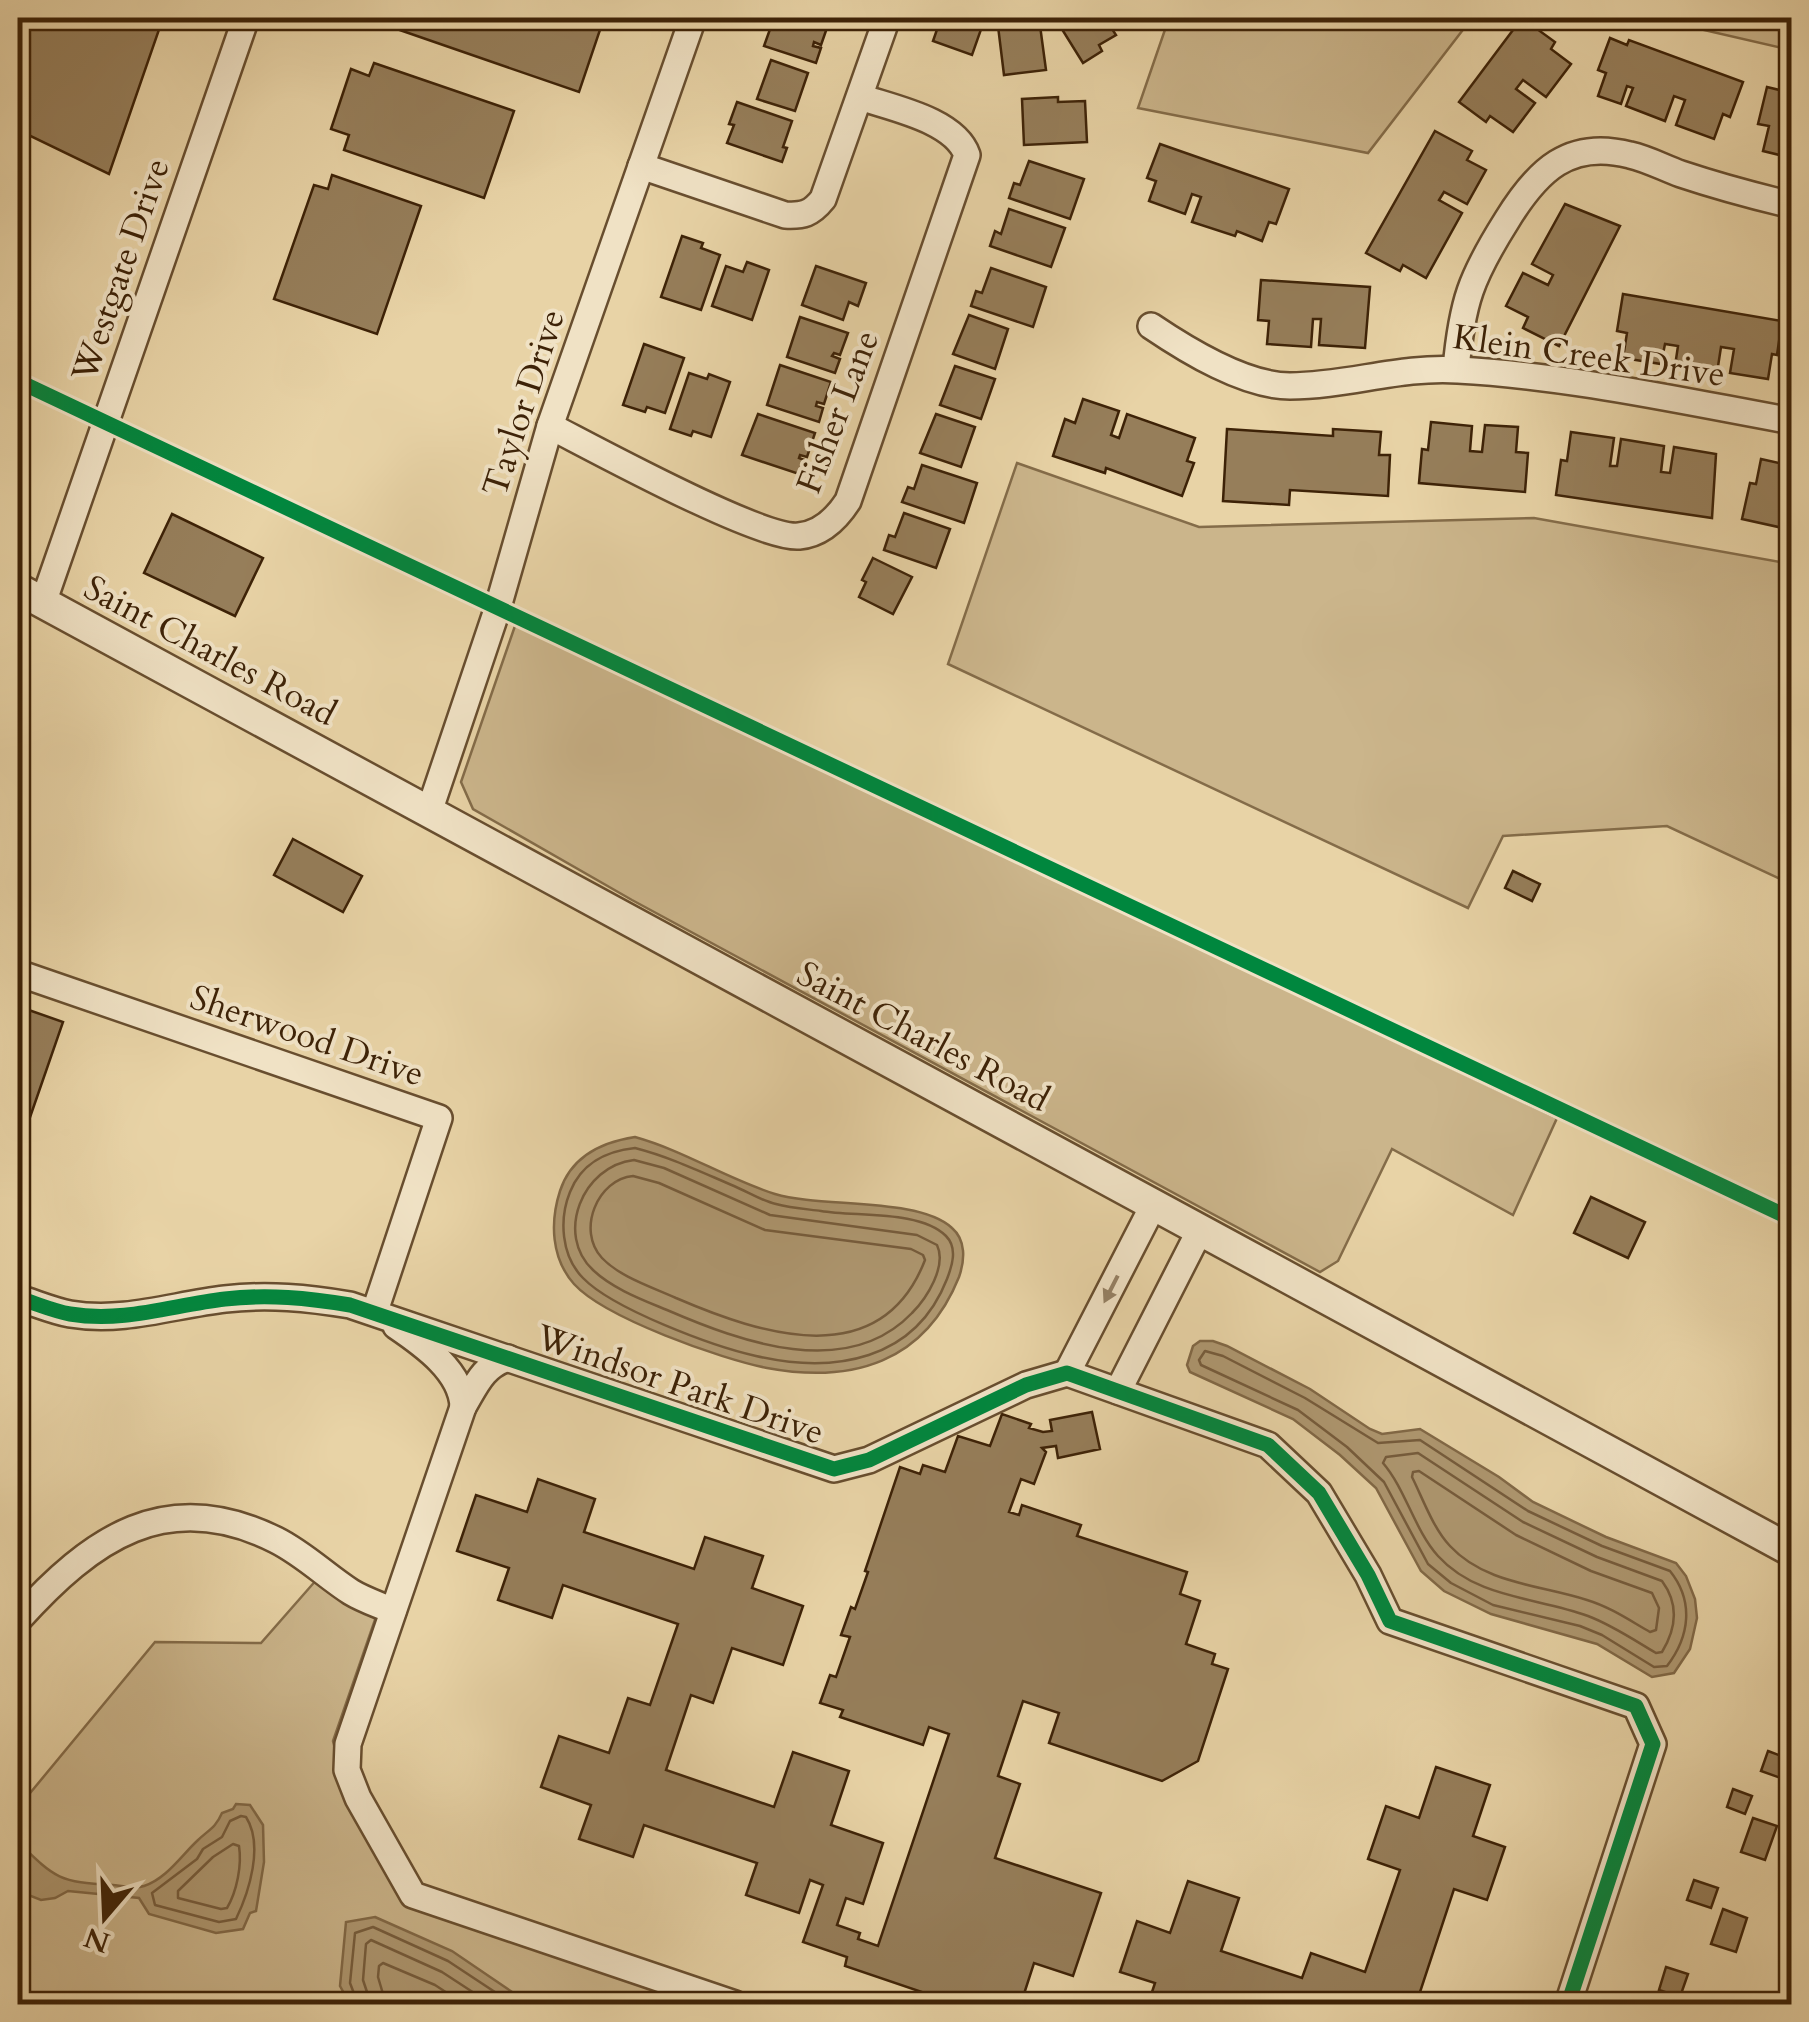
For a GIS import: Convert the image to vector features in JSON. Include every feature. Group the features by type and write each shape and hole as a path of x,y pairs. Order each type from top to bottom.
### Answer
{"street":[{"name":"Westgate Drive","path":"30,596 246,18"},
{"name":"Taylor Drive","path":"428,812 498,608 550,426 693,18"},
{"path":"641,166 785,216 802,216 814,210 822,199 887,18"},
{"name":"Fisher Lane","path":"550,426 761,529 801,536 832,521 848,501 967,154 962,141 949,129 860,97"},
{"path":"1456,369 1461,317 1477,266 1528,186 1554,163 1587,150 1629,154 1733,191 1792,205"},
{"name":"Klein Creek Drive","path":"1151,326 1196,356 1228,371 1286,386 1456,369 1792,421"},
{"name":"Saint Charles Road","path":"30,596 1792,1551"},
{"name":"Sherwood Drive","path":"18,973 439,1118 375,1311"},
{"path":"1154,1204 1067,1373 1268,1445 1319,1493 1368,1575 1390,1621 1636,1706 1653,1744 1568,2004"},
{"path":"1118,1390 1200,1230"},
{"path":"18,1298 70,1314 118,1316 158,1313 223,1299 304,1297 375,1311 508,1358"},
{"path":"375,1311 457,1378 463,1392 463,1408"},
{"name":"Windsor Park Drive","path":"736,2004 414,1895 358,1798 347,1770 348,1744 463,1408 482,1374 493,1363 508,1358 834,1469 869,1460 1026,1385 1067,1373"},
{"path":"21,1608 104,1540 175,1516 226,1520 276,1540 353,1593 393,1611"}],"shaded area":[{"path":"1169,18 1472,18 1368,153 1138,108"},
{"path":"1652,18 1791,18 1791,50"},
{"path":"1017,463 1199,527 1534,518 1791,564 1789,883 1667,826 1503,836 1468,908 948,664"},
{"path":"516,623 1557,1118 1513,1215 1392,1149 1338,1261 1320,1272 632,900 473,809 461,782"},
{"path":"318,1578 377,1614 333,1741 348,1799 403,1897 445,1919 707,2004 18,2004 18,1797 26,1798 155,1642 261,1643"}],"water":[{"path":"635,1137 775,1194 894,1207 937,1218 952,1228 962,1244 959,1277 945,1306 906,1347 857,1369 828,1372 767,1368 722,1356 611,1310 589,1297 566,1274 557,1251 555,1215 565,1179 580,1160 600,1147"},
{"path":"1200,1341 1227,1346 1310,1389 1382,1434 1420,1429 1533,1502 1606,1537 1676,1563 1695,1599 1697,1618 1690,1649 1674,1673 1652,1677 1597,1644 1491,1614 1444,1591 1421,1571 1376,1488 1340,1455 1293,1419 1190,1372 1187,1365 1193,1346"},
{"path":"236,1804 250,1805 263,1825 264,1862 256,1911 250,1913 243,1929 216,1933 149,1914 139,1898 68,1891 41,1900 18,1891 18,1842 41,1864 69,1880 140,1887 166,1873 214,1826 222,1813"},
{"path":"375,1917 452,1951 518,1996 556,2004 350,2004 340,1986 346,1922"}],"building":[{"path":"18,18 163,18 109,174 18,130"},
{"path":"365,18 604,18 579,92"},
{"path":"774,18 829,22 821,45 814,42 813,46 821,48 816,63 764,46"},
{"path":"941,18 985,18 972,55 933,41"},
{"path":"997,18 1039,18 1046,70 1004,75"},
{"path":"1055,18 1105,18 1116,35 1099,45 1102,51 1083,63"},
{"path":"1522,18 1555,42 1551,49 1571,64 1546,97 1523,80 1516,89 1535,103 1513,132 1490,116 1486,122 1459,102"},
{"path":"1610,38 1627,45 1629,40 1743,82 1730,117 1723,114 1714,139 1676,125 1685,100 1674,96 1665,121 1626,106 1633,88 1627,86 1621,104 1598,96 1606,73 1598,70"},
{"path":"771,60 808,73 795,111 757,99"},
{"path":"374,63 514,111 484,198 344,150 349,135 331,129 351,69 369,76"},
{"path":"1767,87 1792,93 1792,158 1763,151 1769,126 1758,124"},
{"path":"1058,97 1058,102 1085,101 1087,142 1024,145 1022,99"},
{"path":"737,102 792,121 782,162 727,143"},
{"path":"1435,131 1472,151 1467,160 1486,170 1467,204 1444,192 1439,200 1462,213 1426,278 1403,265 1400,271 1366,253"},
{"path":"1160,144 1289,189 1276,224 1269,222 1262,241 1237,231 1235,236 1192,222 1201,197 1192,194 1185,214 1149,201 1156,181 1147,178"},
{"path":"1029,161 1084,179 1070,219 1009,198 1014,183 1020,185"},
{"path":"332,175 421,206 377,334 274,299 314,185 328,189"},
{"path":"1565,204 1620,226 1559,346 1523,328 1528,317 1506,306 1523,273 1548,285 1553,275 1532,264"},
{"path":"1009,209 1065,228 1051,267 990,246 995,231 1001,234"},
{"path":"682,236 703,243 701,248 720,255 701,310 661,297"},
{"path":"747,262 769,270 752,320 712,306 726,266 743,272"},
{"path":"816,266 866,283 858,306 849,302 843,320 802,305"},
{"path":"991,268 1046,287 1033,327 971,306 976,291 982,293"},
{"path":"1261,280 1370,287 1365,348 1319,345 1321,319 1313,319 1311,347 1267,344 1269,321 1258,320"},
{"path":"1623,294 1782,321 1777,355 1772,354 1768,379 1730,373 1734,349 1721,347 1717,373 1675,366 1678,346 1665,344 1661,364 1623,358 1627,333 1617,331"},
{"path":"969,315 1008,329 995,369 953,354"},
{"path":"800,317 848,333 840,355 832,356 840,359 835,373 787,357"},
{"path":"644,344 684,358 665,413 623,405"},
{"path":"780,365 831,382 824,404 817,402 816,406 823,408 819,422 767,405"},
{"path":"955,366 995,379 981,419 940,405"},
{"path":"689,373 707,379 709,374 730,382 711,437 670,429"},
{"path":"1083,399 1119,411 1111,435 1119,438 1127,414 1195,438 1187,461 1194,463 1182,496 1106,468 1105,473 1053,456 1065,419 1075,423"},
{"path":"758,414 815,433 807,457 799,458 807,461 802,475 742,455"},
{"path":"936,414 975,427 961,467 920,453"},
{"path":"1431,422 1472,426 1470,451 1482,452 1485,425 1518,427 1516,452 1528,453 1525,492 1419,483 1422,449 1428,450"},
{"path":"1227,429 1333,436 1333,429 1381,432 1379,455 1390,455 1388,496 1290,490 1289,505 1223,501"},
{"path":"1571,432 1614,438 1610,466 1617,466 1621,439 1664,446 1661,472 1670,473 1674,447 1716,454 1712,518 1556,495 1561,460 1567,461"},
{"path":"1761,459 1792,466 1792,530 1742,519 1750,483 1756,484"},
{"path":"922,465 977,483 964,523 902,502 908,487 914,489"},
{"path":"904,513 950,529 936,568 884,550 889,535 895,537"},
{"path":"172,514 263,558 235,616 144,573"},
{"path":"873,558 912,577 893,614 859,597"},
{"path":"293,839 362,876 343,912 274,875"},
{"path":"1513,871 1540,884 1532,901 1505,888"},
{"path":"23,1008 63,1022 28,1123 18,1119 18,1024"},
{"path":"1591,1197 1645,1222 1628,1258 1574,1233"},
{"path":"1092,1412 1100,1449 1058,1458 1056,1446 1042,1448 1046,1452 1034,1484 1021,1479 1009,1512 1019,1515 1022,1505 1081,1525 1077,1536 1187,1572 1180,1594 1200,1601 1186,1644 1215,1654 1212,1664 1228,1669 1198,1761 1162,1781 1049,1743 1059,1713 1023,1701 998,1776 1020,1784 995,1858 1101,1893 1073,1976 1034,1963 1023,1997 1032,2000 1031,2004 957,2004 845,1966 847,1957 803,1942 823,1885 810,1880 799,1913 746,1895 757,1863 644,1825 633,1857 579,1839 591,1805 541,1787 559,1736 609,1753 628,1698 650,1705 678,1624 563,1585 552,1618 498,1600 509,1568 457,1551 476,1495 527,1512 538,1479 595,1499 584,1532 694,1569 705,1537 763,1556 752,1588 803,1606 783,1665 732,1648 713,1703 691,1695 666,1770 774,1807 793,1752 849,1771 831,1825 883,1843 863,1904 846,1898 837,1925 860,1933 858,1939 878,1946 949,1734 929,1727 923,1745 840,1717 843,1710 820,1703 830,1675 836,1677 850,1637 841,1635 868,1572 865,1571 900,1467 920,1474 923,1465 945,1472 958,1436 990,1446 1002,1414 1043,1432 1052,1431 1050,1420"},
{"path":"1768,1751 1792,1760 1792,1782 1761,1771"},
{"path":"1436,1767 1490,1785 1473,1836 1505,1847 1487,1900 1454,1889 1420,1992 1450,2004 1288,2004 1267,1997 1264,2004 1148,2004 1155,1983 1120,1972 1137,1921 1170,1933 1188,1881 1239,1898 1221,1951 1302,1978 1311,1953 1365,1972 1400,1870 1368,1859 1386,1806 1419,1818"},
{"path":"1733,1789 1752,1796 1745,1814 1727,1807"},
{"path":"1753,1818 1777,1826 1765,1860 1741,1852"},
{"path":"1694,1880 1718,1888 1711,1908 1687,1900"},
{"path":"1723,1909 1747,1918 1736,1952 1711,1944"},
{"path":"1666,1967 1688,1974 1680,1997 1659,1990"}],"cycle path":[{"path":"18,381 1792,1219"},
{"path":"18,1298 64,1313 90,1316 129,1315 257,1297 350,1305 834,1469 869,1460 1026,1385 1067,1373 1268,1445 1319,1493 1368,1575 1390,1621 1636,1706 1653,1744 1568,2004"}]}
